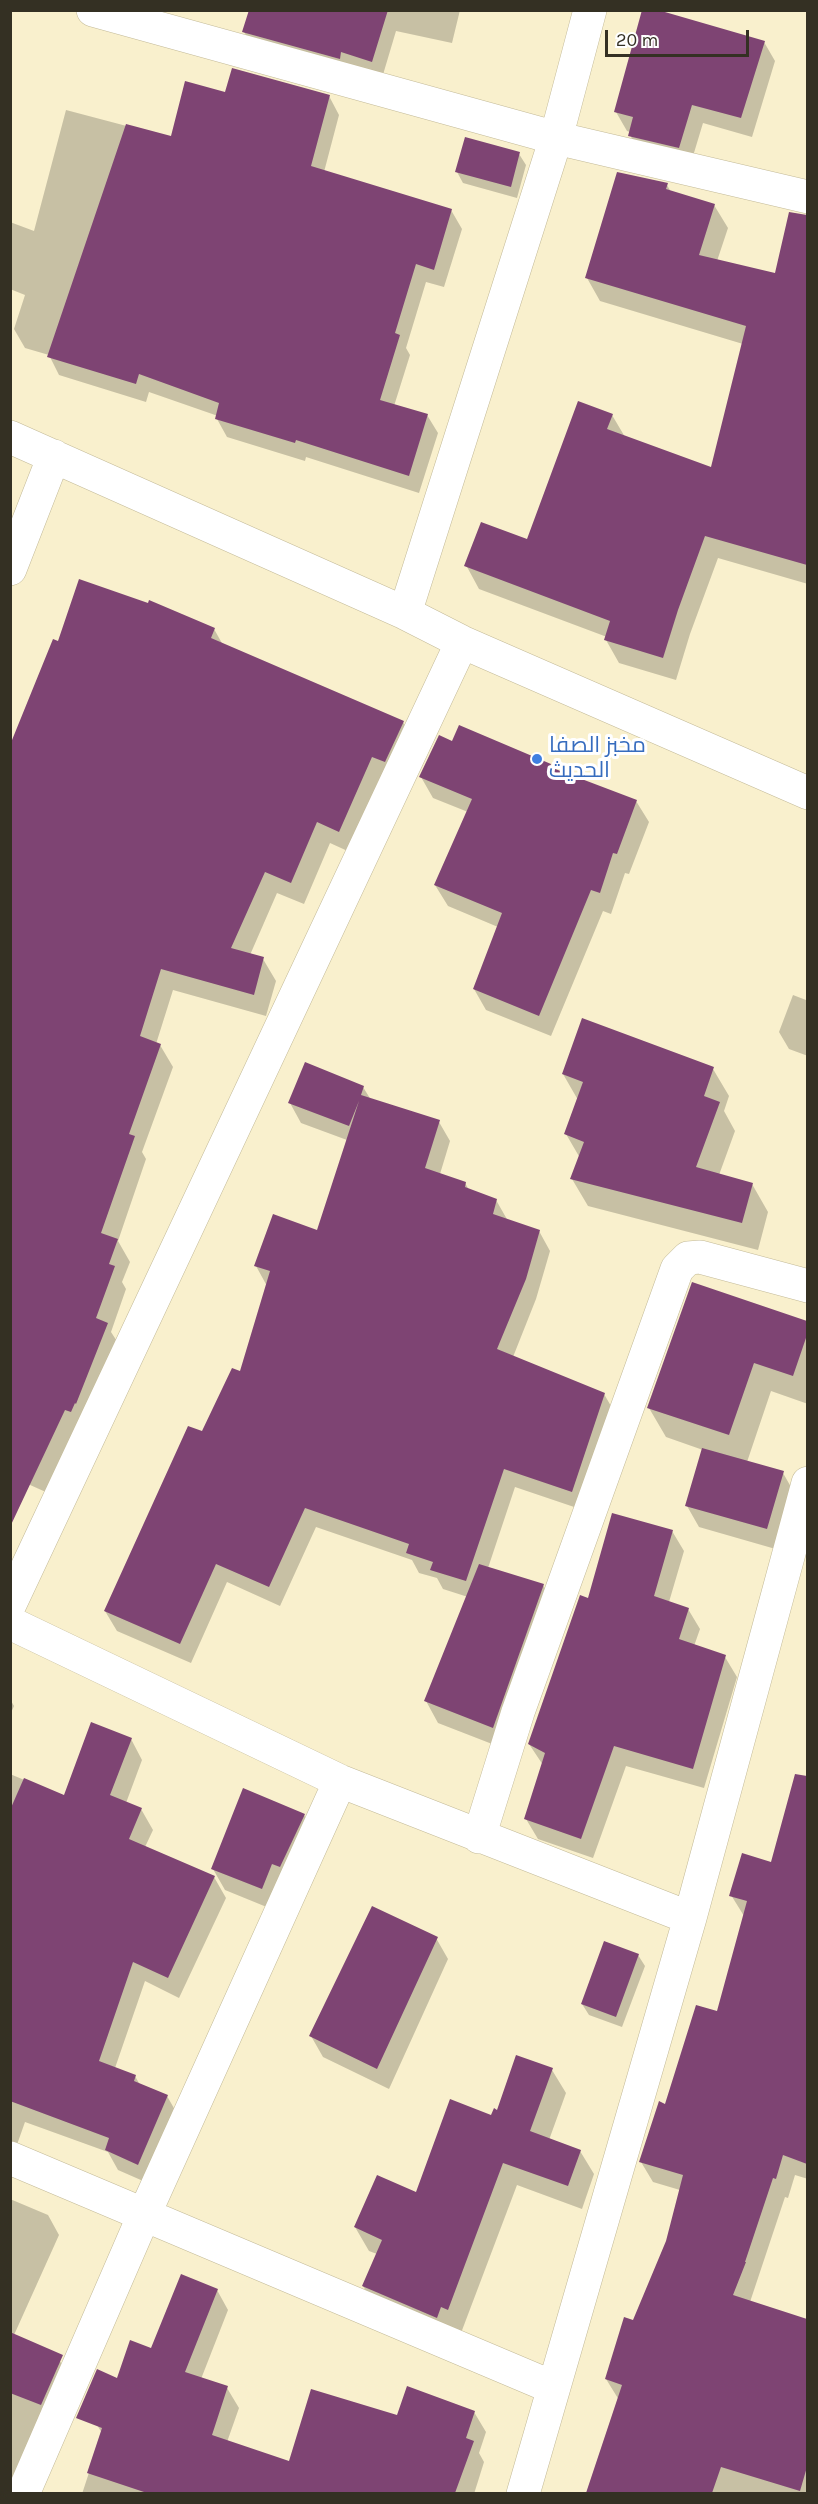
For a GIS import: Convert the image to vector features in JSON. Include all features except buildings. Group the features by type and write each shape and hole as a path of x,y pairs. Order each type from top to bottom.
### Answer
{"street":[{"path":"93,10 556,138 807,197"},
{"path":"405,613 556,138 590,10"},
{"path":"10,437 405,613 462,642 807,793"},
{"path":"10,569 54,456"},
{"path":"10,1604 462,642"},
{"path":"479,1837 518,1712 677,1269 688,1258 700,1257 807,1286"},
{"path":"523,2493 690,1918 807,1483"},
{"path":"10,1623 340,1781 690,1918"},
{"path":"23,2493 144,2215 340,1781"},
{"path":"10,2158 552,2388"}],"place":[{"name":"مخبز الصفا الحديث","path":"537,759"}]}
